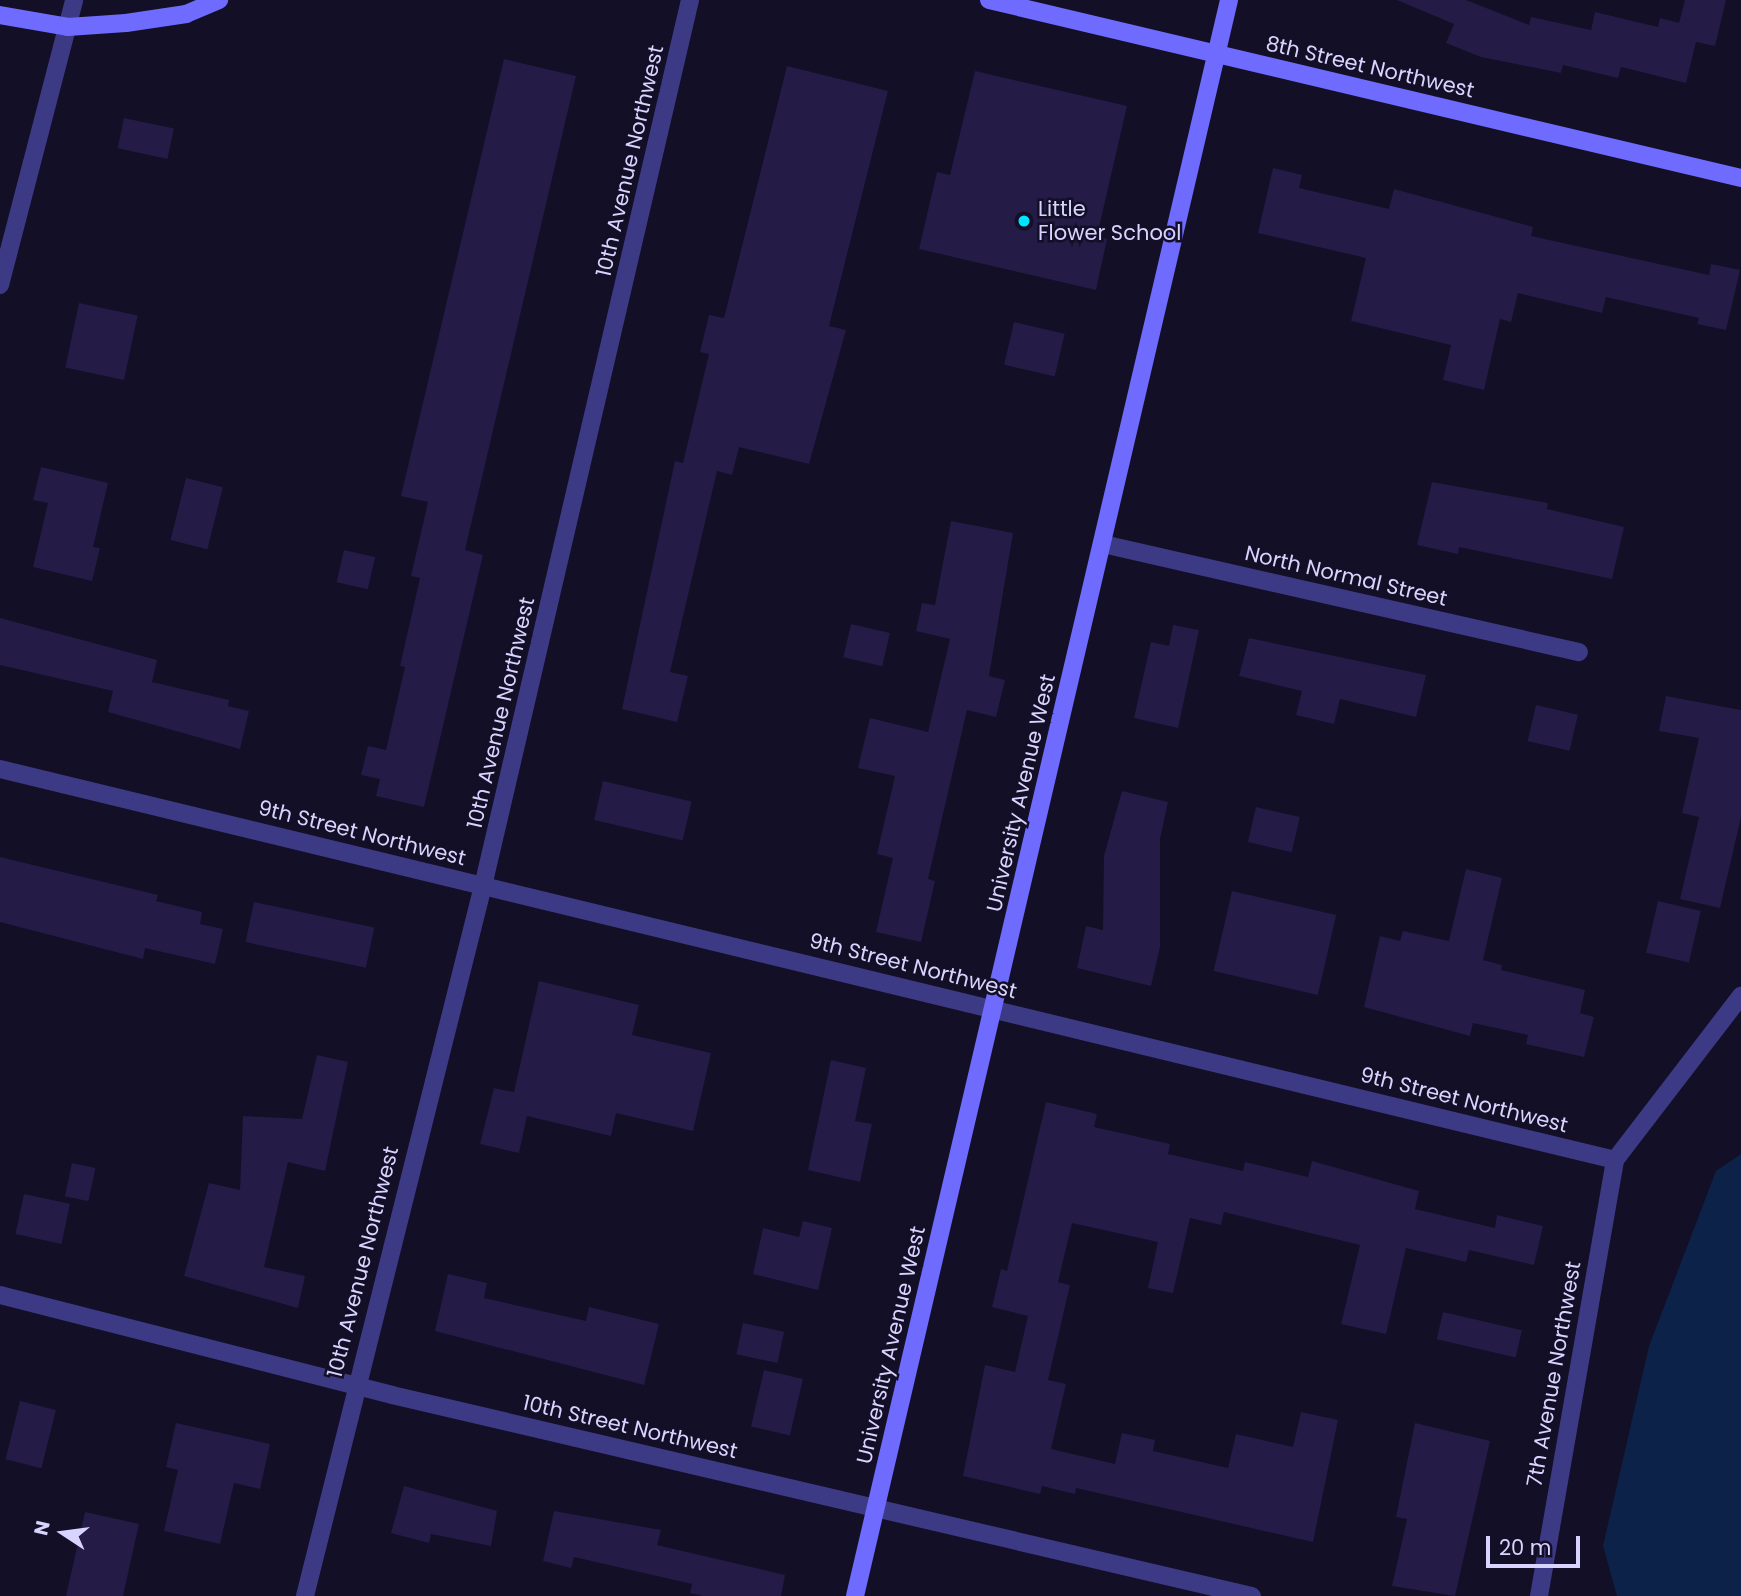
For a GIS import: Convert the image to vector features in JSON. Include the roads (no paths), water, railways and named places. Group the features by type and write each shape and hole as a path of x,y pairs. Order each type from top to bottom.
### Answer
{"street":[{"path":"0,285 74,0"},
{"path":"0,15 68,27 186,14 219,0"},
{"name":"10th Avenue Northwest","path":"305,1596 355,1383 483,886 690,0"},
{"name":"8th Street Northwest","path":"989,0 1741,178"},
{"name":"University Avenue West","path":"855,1596 1229,0"},
{"name":"North Normal Street","path":"1103,544 1579,652"},
{"name":"9th Street Northwest","path":"0,769 1615,1160"},
{"path":"1615,1160 1741,996"},
{"name":"7th Avenue Northwest","path":"1538,1596 1615,1160"},
{"name":"10th Street Northwest","path":"0,1295 355,1383 1252,1596"}],"water":[{"path":"1741,1154 1741,1596 1617,1596 1603,1546 1649,1346 1716,1171"}],"place":[{"name":"Little Flower School","path":"1024,221"}]}
